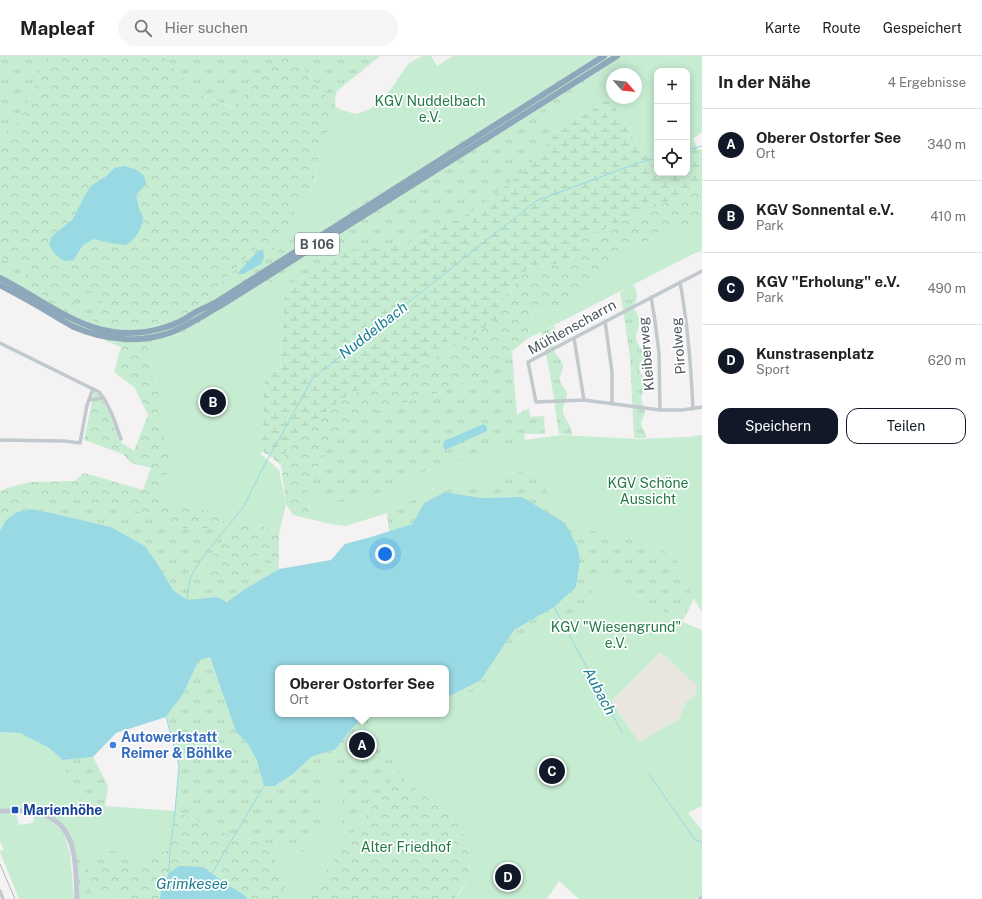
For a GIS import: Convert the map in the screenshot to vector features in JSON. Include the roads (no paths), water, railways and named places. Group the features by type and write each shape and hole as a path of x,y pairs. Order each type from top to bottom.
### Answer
{"highway":[{"name":"B 106","path":"0,278 18,287 71,319 91,327 107,331 132,333 154,331 168,327 218,301 604,56"},
{"name":"B 106","path":"0,285 73,326 113,339 153,337 171,332 220,306 617,56"}],"street":[{"name":"Mühlenscharrn","path":"702,271 528,362 536,402 584,400 660,410 682,410 702,407"},
{"name":"Pirolweg","path":"680,282 691,356 693,409"},
{"name":"Kleiberweg","path":"651,297 659,353 660,410"},
{"path":"605,321 612,372 612,403"},
{"path":"574,338 584,400"},
{"path":"0,343 99,392 110,410 121,439"},
{"path":"0,440 16,439 80,443 87,405 93,389"},
{"path":"89,400 104,398"},
{"path":"0,811 24,810 35,812 56,820 63,828 70,838 74,855 77,899"},
{"path":"0,891 3,899"}],"water":[{"path":"124,166 137,170 144,176 146,184 136,195 143,217 141,228 135,238 126,245 94,239 83,245 74,260 64,261 56,255 49,245 52,236 72,220 91,186 106,176 114,168"},
{"path":"263,249 264,258 261,264 243,274 237,274 255,254"},
{"path":"484,424 487,427 487,431 445,450 443,446 444,441"},
{"path":"445,492 481,498 522,497 565,523 577,546 580,561 576,587 554,607 514,630 481,680 449,696 449,665 275,665 275,717 363,717 348,733 336,749 311,757 293,774 275,786 264,786 257,761 248,744 236,732 210,657 199,660 183,694 166,717 116,733 93,757 63,760 49,748 20,733 0,732 0,531 6,520 17,512 31,509 111,527 145,546 173,590 187,600 218,597 227,602 245,589 279,569 331,560 345,544 412,524 424,503"},
{"name":"Grimkesee","path":"179,866 203,867 246,896 247,899 160,899 161,891 169,873"}],"waterway":[{"name":"Nuddelbach","path":"690,149 702,146"},
{"name":"Nuddelbach","path":"187,601 190,578 202,558 244,506 265,464 312,379 536,201 638,163 654,159"},
{"name":"Aubach","path":"554,607 623,734"},
{"path":"166,717 179,765 169,873"},
{"name":"Aubach","path":"649,774 695,840 702,842"},
{"path":"212,873 264,786"}],"railway":[{"path":"0,864 15,899"}],"place":[{"name":"KGV Sonnental e.V.","path":"213,402"},
{"name":"Autowerkstatt Reimer & Böhlke","path":"113,745"},
{"name":"Oberer Ostorfer See","path":"362,745"},
{"name":"KGV \"Erholung\" e.V.","path":"552,771"},
{"name":"Marienhöhe","path":"15,810"},
{"name":"Kunstrasenplatz","path":"508,877"}],"park label":[{"name":"KGV Nuddelbach e.V.","path":"430,110"},
{"name":"KGV Schöne Aussicht","path":"648,492"},
{"name":"KGV \"Wiesengrund\" e.V.","path":"616,636"},
{"name":"Alter Friedhof","path":"406,847"}]}
